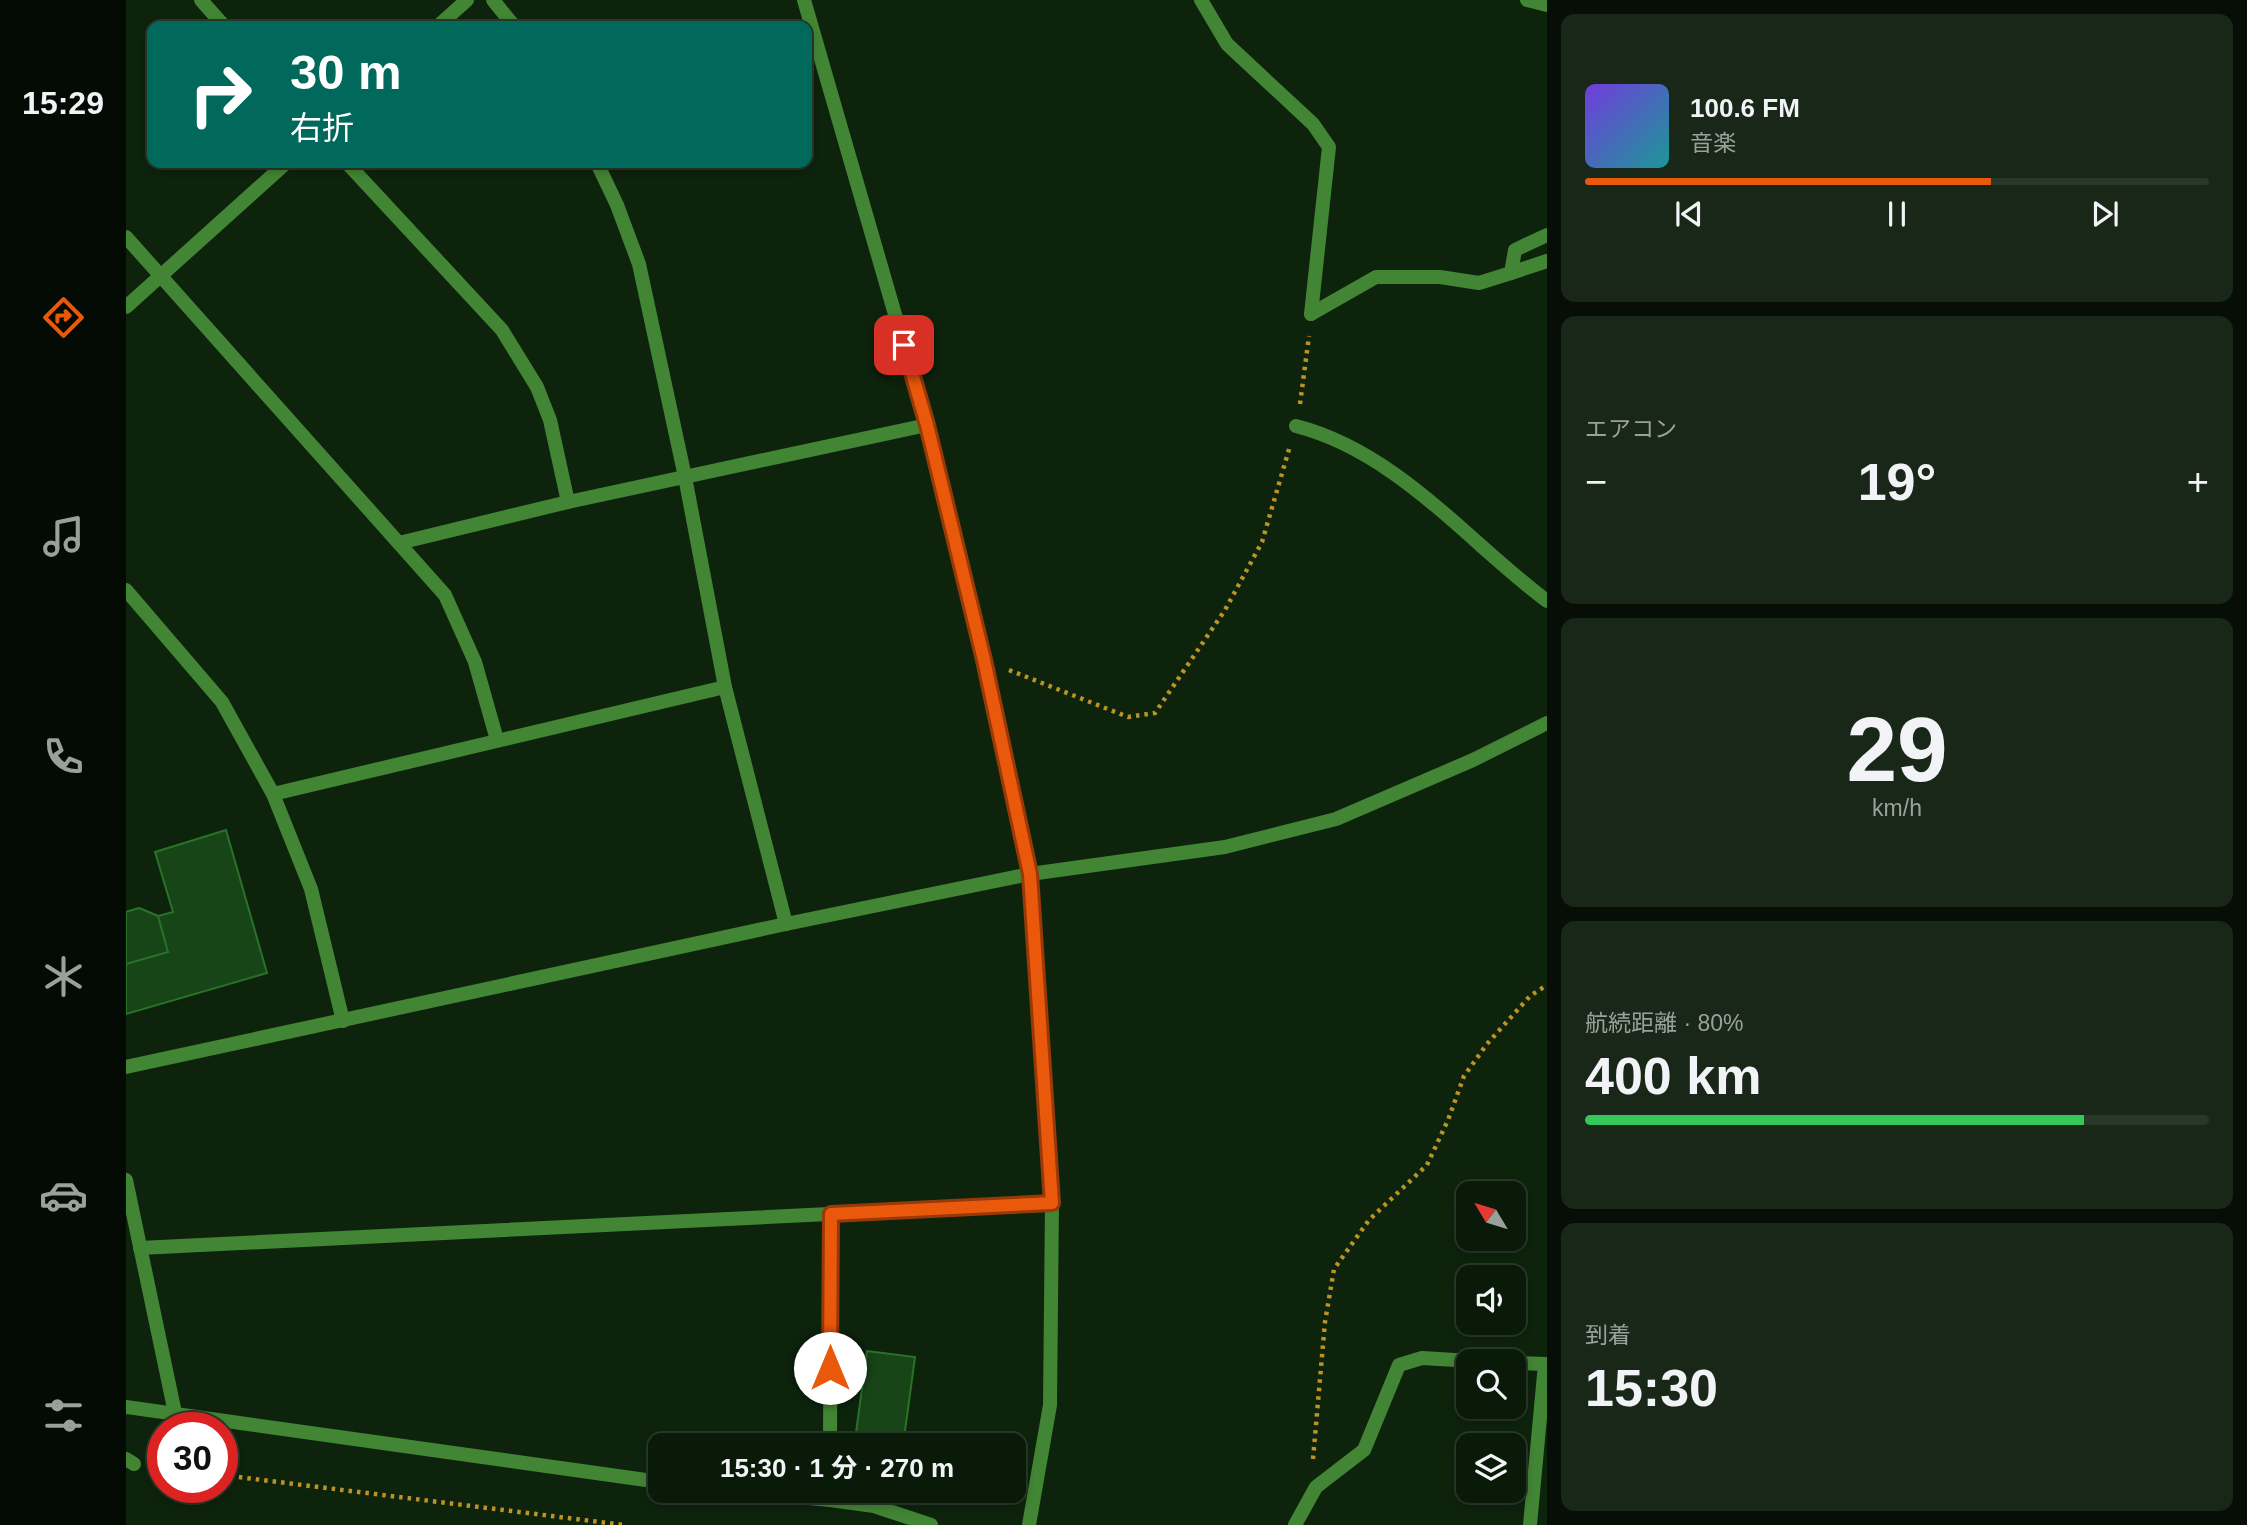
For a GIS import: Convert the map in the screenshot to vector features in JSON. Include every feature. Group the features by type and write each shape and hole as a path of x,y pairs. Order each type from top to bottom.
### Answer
{"street":[{"path":"201,0 220,21"},
{"path":"444,21 467,0"},
{"path":"493,0 510,21"},
{"path":"804,0 810,21"},
{"path":"1201,0 1227,44 1313,124 1329,147 1311,314"},
{"path":"1527,0 1547,5"},
{"path":"812,28 927,425 984,660 1030,874 1052,1203 1050,1405 1028,1525"},
{"path":"126,307 280,168"},
{"path":"352,168 502,330 537,387 550,420 568,502"},
{"path":"599,168 617,205 639,264 685,477 725,687 786,924"},
{"path":"1511,273 1515,250 1547,235"},
{"path":"126,237 445,594 475,662 497,740"},
{"path":"1311,314 1376,277 1440,277 1479,283 1547,261"},
{"path":"399,543 568,502 927,425"},
{"path":"1296,426 1318,432 1377,463 1436,504 1517,578 1547,601"},
{"path":"126,590 222,702 273,794 311,889 343,1021"},
{"path":"273,794 725,687"},
{"path":"126,1067 1030,874 1225,847 1336,819 1473,760 1547,723"},
{"path":"126,1180 175,1412"},
{"path":"140,1248 1052,1203"},
{"path":"830,1433 831,1214"},
{"path":"1295,1525 1316,1487 1364,1450 1399,1366 1422,1358 1456,1360"},
{"path":"1526,1363 1546,1364 1530,1525"},
{"path":"126,1407 167,1412"},
{"path":"238,1422 648,1480"},
{"path":"862,1503 931,1525"}],"path":[{"path":"984,660 1128,718 1155,713 1225,610 1262,541 1296,426 1311,314"},
{"path":"1316,1487 1312,1471 1325,1322 1334,1269 1369,1220 1427,1165 1464,1076 1487,1044 1530,996 1547,985"},
{"path":"238,1477 624,1525"}],"building":[{"path":"226,830 267,973 126,1014 126,912 139,908 158,916 173,912 155,852"},
{"path":"139,908 158,916 168,952 126,964 126,912"},
{"path":"867,1351 915,1357 905,1433 856,1433"}],"route":[{"path":"830,1368 831,1214 1052,1203 1030,874 984,660 927,425 904,345"}]}
